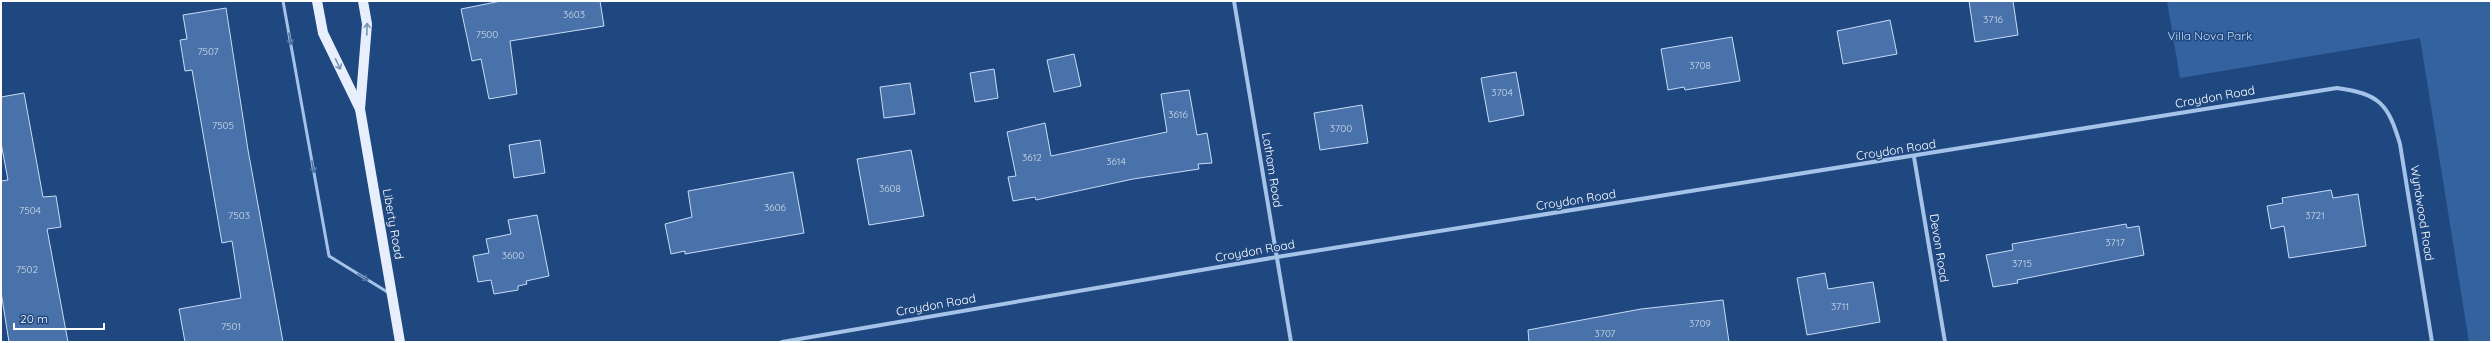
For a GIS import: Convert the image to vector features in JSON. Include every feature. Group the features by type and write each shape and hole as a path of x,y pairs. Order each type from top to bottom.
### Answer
{"main road":[{"name":"Liberty Road","path":"317,1 323,33 360,109"},
{"name":"Liberty Road","path":"363,1 367,24 360,109 400,342"}],"street":[{"name":"Latham Road","path":"1234,1 1291,342"},
{"name":"Croydon Road","path":"782,342 1277,257 1914,157 2314,90 2337,88 2373,96"},
{"name":"Wyndwood Road","path":"2373,96 2394,123 2400,144 2432,342"},
{"name":"Devon Road","path":"1914,157 1945,342"}],"lane":[{"path":"283,1 329,256 391,294"}],"green space":[{"name":"Villa Nova Park","path":"2167,1 2491,1 2491,342 2469,342 2420,38 2180,78"}],"building":[{"path":"501,1 600,1 604,26 510,41 517,94 489,99 481,59 472,61 461,9"},
{"path":"1969,1 2013,1 2018,35 1975,42"},
{"path":"226,8 248,150 283,342 185,342 179,309 241,298 232,241 222,243 192,70 185,71 180,40 187,39 183,15"},
{"path":"1890,20 1897,54 1843,64 1837,31"},
{"path":"1732,37 1740,81 1685,90 1684,87 1668,90 1661,49"},
{"path":"1074,54 1081,86 1054,92 1047,60"},
{"path":"994,69 998,98 975,102 970,73"},
{"path":"1516,72 1524,115 1489,122 1481,78"},
{"path":"910,83 915,114 884,118 880,87"},
{"path":"1189,90 1197,135 1207,133 1212,163 1198,164 1199,169 1133,179 1036,200 1035,197 1013,201 1008,177 1016,176 1007,132 1045,123 1051,156 1167,132 1161,94"},
{"path":"24,93 43,197 56,196 61,227 47,229 68,342 9,342 1,292 1,181 8,180 1,143 1,97"},
{"path":"1362,105 1368,143 1320,150 1314,113"},
{"path":"540,140 545,173 514,178 509,145"},
{"path":"911,150 924,216 869,225 857,159"},
{"path":"793,172 804,233 685,254 685,251 671,254 665,224 692,217 688,191"},
{"path":"2331,190 2333,198 2358,194 2366,246 2289,258 2284,226 2271,229 2267,206 2283,203 2282,198"},
{"path":"537,215 549,276 526,281 527,284 518,286 518,290 494,294 491,280 478,282 473,256 489,253 486,239 511,234 508,220"},
{"path":"2126,224 2127,228 2139,226 2144,255 2017,280 2018,283 1993,287 1986,255 2013,250 2012,244"},
{"path":"1825,273 1828,289 1873,282 1880,322 1807,335 1797,278"},
{"path":"1723,300 1729,342 1529,342 1528,330 1641,309"}]}
